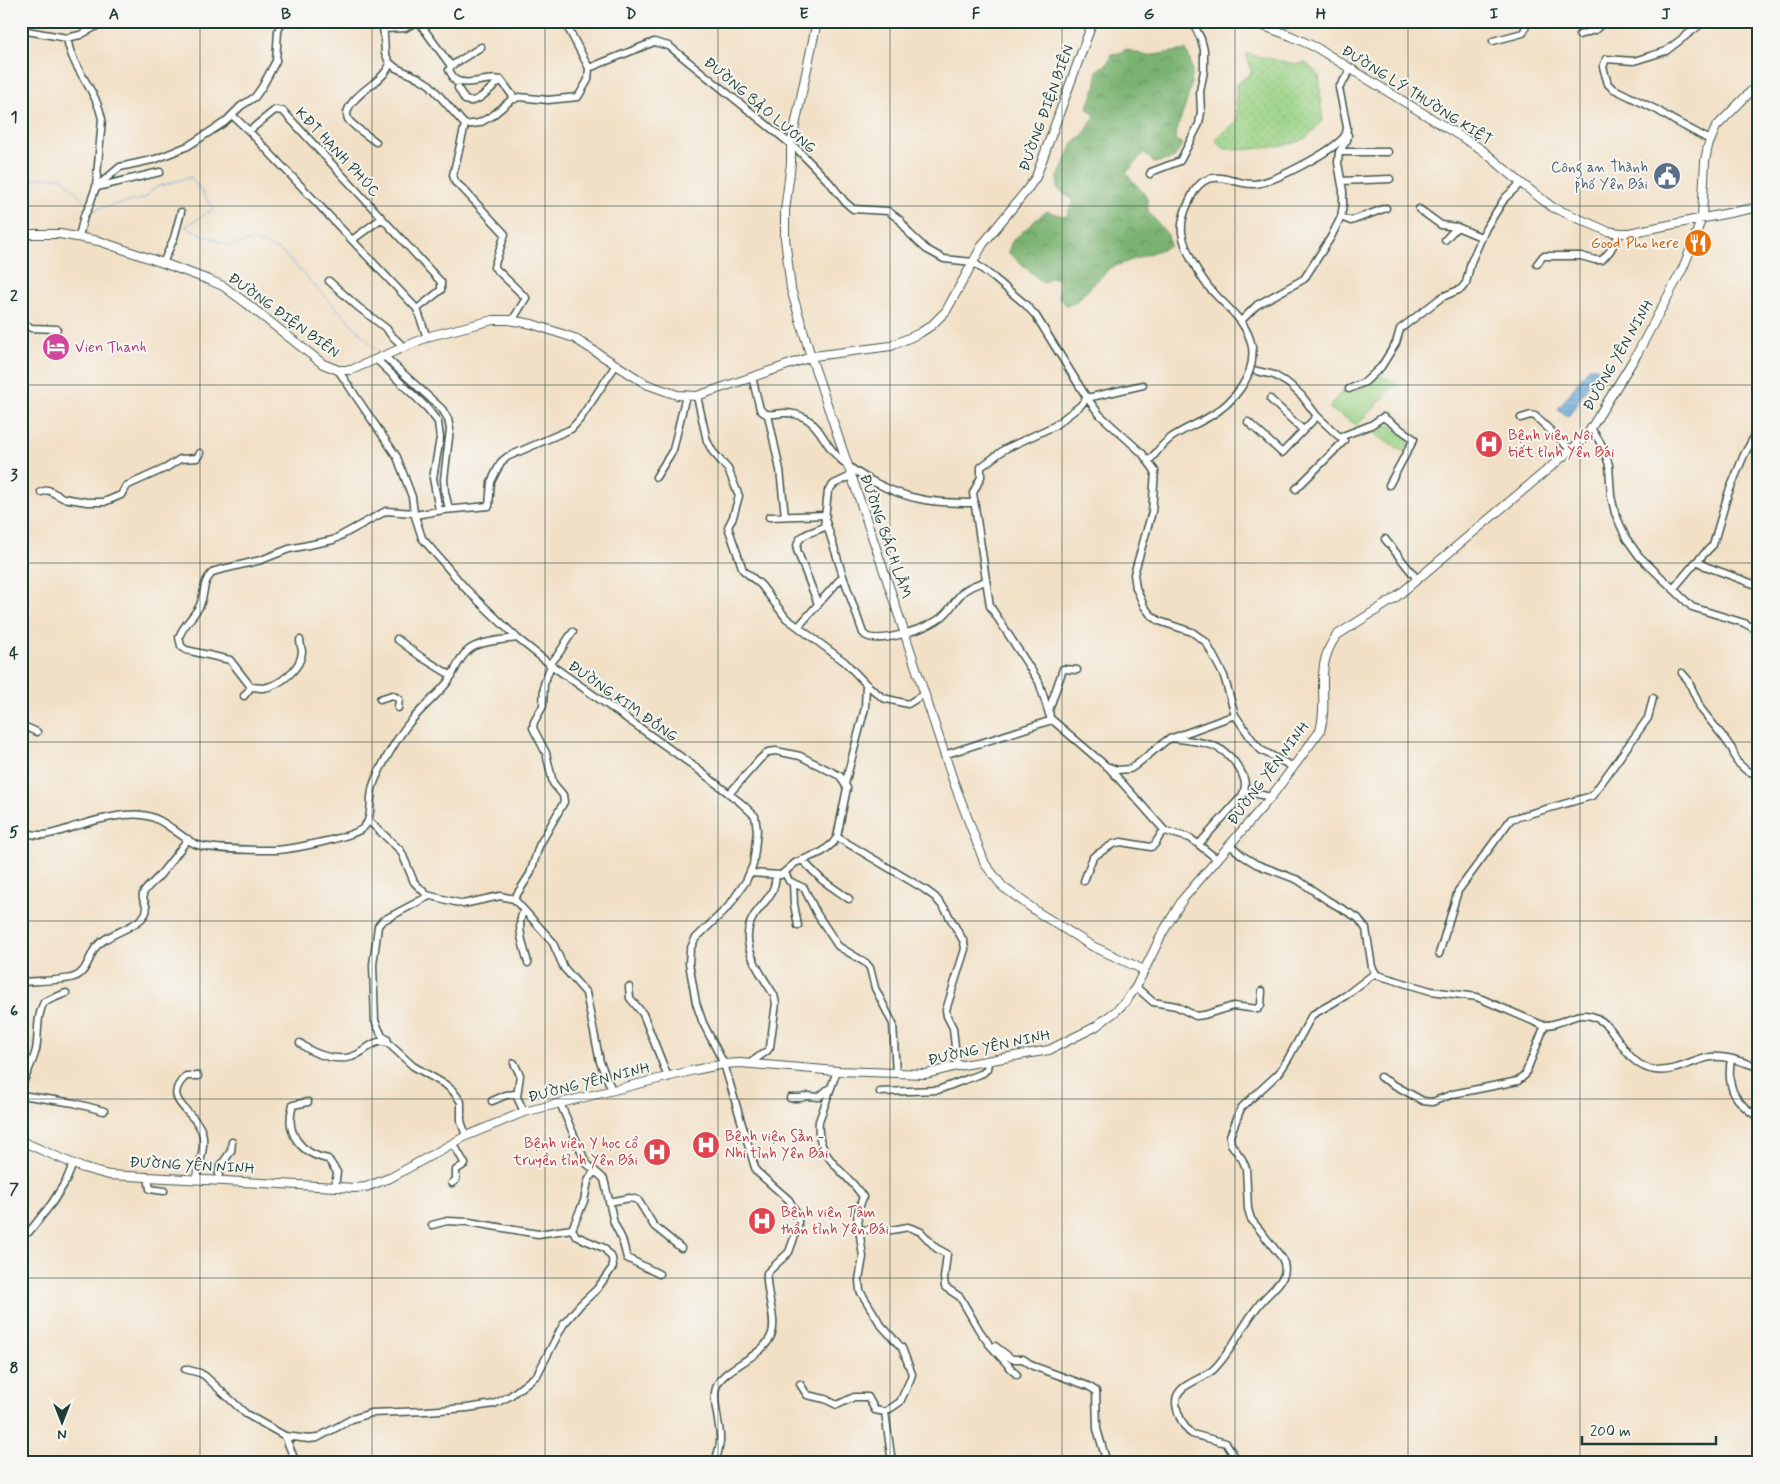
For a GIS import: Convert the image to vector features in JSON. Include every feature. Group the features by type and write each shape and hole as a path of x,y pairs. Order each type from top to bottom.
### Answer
{"main road":[{"name":"ĐƯỜNG BÁCH LẪM","path":"817,21 791,145 791,163 784,211 784,238 791,289 811,357 944,755 985,864 1004,887 1039,913 1092,946 1144,970"},
{"name":"ĐƯỜNG ĐIỆN BIÊN","path":"21,234 60,234 123,248 223,286 323,364 338,370 351,370 427,338 493,320 512,321 532,324 574,338 646,384 676,395 697,396 811,357 891,346 920,333 938,321 946,312 983,244 1036,176 1092,21"},
{"name":"ĐƯỜNG LÝ THƯỜNG KIỆT","path":"1250,21 1268,24 1317,48 1481,149 1520,184 1552,207 1607,231 1620,233 1640,231 1759,207"},
{"path":"1710,140 1716,127 1759,84"},
{"name":"ĐƯỜNG YÊN NINH","path":"21,1140 83,1168 109,1175 355,1188 374,1184 392,1177 466,1136 524,1112 724,1064 750,1063 837,1070 926,1074 957,1066 1049,1050 1095,1028 1126,1001 1136,987 1178,907 1270,797 1320,731 1323,718 1323,665 1331,643 1345,628 1390,602 1585,438 1637,354 1692,248 1702,217 1703,180 1710,140"}],"street":[{"path":"21,30 67,38 80,35 106,21"},
{"path":"96,187 120,167 156,159 188,146 225,122 254,97 276,61 278,31 282,21"},
{"path":"383,21 386,56 390,64 420,78 430,85 465,125"},
{"path":"383,29 406,28 418,21 451,66 450,70 465,100 470,102 476,100 500,80"},
{"path":"465,125 479,123 519,97 548,100 578,97 588,80 589,68 567,26 561,21"},
{"path":"1150,174 1158,168 1180,161 1199,124 1204,54 1201,38 1192,21"},
{"path":"1493,41 1523,33 1526,21"},
{"path":"1579,35 1595,30 1605,21"},
{"path":"1705,21 1666,51 1634,61 1609,58 1604,60 1603,67 1608,84 1616,91 1657,110 1710,140"},
{"path":"67,38 69,52 93,94 102,119 96,187 84,216 79,237"},
{"name":"ĐƯỜNG BẢO LƯƠNG","path":"589,68 654,42 668,46 791,145 830,183 853,209 888,212 900,220 910,234 926,249 944,259 973,262"},
{"path":"451,66 481,47"},
{"path":"376,142 348,119 348,114 351,105 358,95 367,86 379,79 386,72 390,64"},
{"path":"1241,321 1257,305 1296,285 1307,276 1341,217 1343,205 1338,162 1339,152 1348,133 1339,88 1351,69"},
{"path":"456,83 472,83 493,78 500,80 515,99"},
{"name":"KĐT HẠNH PHÚC","path":"249,131 275,110 283,111 441,282 441,290 417,309"},
{"path":"232,115 417,309 427,338"},
{"path":"465,125 453,176 455,182 463,188 505,234 494,267 526,298 512,321"},
{"path":"1149,462 1172,437 1218,411 1244,383 1250,371 1252,356 1250,342 1241,321 1207,286 1184,244 1182,233 1183,217 1195,189 1206,180 1216,178 1251,184 1266,182 1326,152 1343,138 1347,130"},
{"path":"1339,152 1388,152"},
{"path":"96,187 160,172"},
{"path":"1341,181 1390,179"},
{"path":"1349,389 1365,382 1381,367 1396,344 1400,329 1442,297 1461,289 1466,283 1471,262 1481,238 1505,198 1520,184"},
{"path":"1341,217 1351,221 1386,208"},
{"path":"1420,209 1441,225 1457,227 1481,238"},
{"path":"164,262 174,238 181,212"},
{"path":"352,240 382,218"},
{"path":"1445,240 1457,227"},
{"path":"1537,264 1543,256 1581,256 1602,260 1610,251 1620,233"},
{"path":"973,262 994,278 1036,316 1087,398 1100,415 1149,462 1155,471 1154,501 1134,574 1136,588 1144,606 1150,614 1168,625 1197,634 1206,642 1224,676 1235,715 1257,746 1293,767"},
{"path":"329,281 358,307 387,329 404,347"},
{"path":"21,321 31,328 57,329"},
{"path":"384,356 442,409 448,419 450,435 444,492 449,509"},
{"path":"376,360 427,408 438,422 440,438 433,478 440,510"},
{"path":"300,640 302,652 299,664 289,675 264,688 251,687 230,660 186,650 180,643 180,634 199,607 204,585 209,576 220,570 261,560 289,549 338,539 386,511 393,510 415,514 489,506 491,482 501,462 515,453 571,429 580,419 616,365"},
{"name":"ĐƯỜNG KIM ĐỒNG","path":"338,370 397,457 412,497 422,538 466,589 517,638 550,665 590,695 691,764 752,813 757,823 753,865 742,890 729,906 695,939 689,956 694,990 702,1023 724,1064 756,1171 789,1200 796,1211 799,1221 796,1238 789,1252 767,1273 767,1292 774,1326 770,1338 762,1348 724,1376 716,1385 715,1393 721,1440 715,1463"},
{"path":"1257,371 1274,375 1289,384 1302,396 1317,416 1344,441 1296,489"},
{"path":"752,377 761,410 768,415 790,413 808,420 819,430 837,456 864,476 918,499 974,503"},
{"path":"1143,386 1087,398 1080,406 1054,426 1005,449 982,467 981,477 973,493 990,606 1039,682 1050,717 1106,766 1165,831 1187,836 1217,859"},
{"path":"656,477 673,450 686,395"},
{"path":"697,396 708,441 713,452 728,468 739,496 728,527 742,570 761,585 786,618 845,662 866,684 883,698 908,704 924,694"},
{"path":"1270,399 1303,430"},
{"path":"1674,588 1713,545 1728,494 1744,455 1754,437 1759,409"},
{"path":"768,415 780,470 785,516"},
{"path":"1248,422 1282,453 1317,416"},
{"path":"1521,418 1535,416 1571,450"},
{"path":"1340,437 1371,426 1383,417 1414,439 1389,485"},
{"path":"1591,428 1603,447 1608,465 1613,506 1626,538 1639,556 1692,607 1744,623 1759,631"},
{"path":"41,492 48,490 64,498 87,505 104,502 121,495 126,486 180,460 197,458 200,453"},
{"path":"818,604 797,546 800,537 822,528 826,519 828,491 834,484 851,476"},
{"path":"769,517 785,516 826,519"},
{"path":"826,519 843,576 866,637 882,638 936,622 948,611 963,591 986,580"},
{"path":"1385,539 1417,579"},
{"path":"1698,560 1705,566 1759,586"},
{"path":"798,627 843,576"},
{"path":"514,899 530,874 537,849 564,802 563,795 552,783 546,753 533,728 534,722 543,706 544,684 550,665 573,632"},
{"path":"397,638 421,657 452,676"},
{"path":"21,831 35,836 44,836 94,821 139,815 158,819 200,846 284,849 339,838 358,831 366,826 368,820 374,782 402,732 452,676 463,656 472,648 517,638"},
{"path":"1050,717 1063,669 1077,670"},
{"path":"1682,672 1688,680 1701,709 1732,749 1737,762 1747,771 1759,775"},
{"path":"845,784 865,708 866,684"},
{"path":"244,696 251,687"},
{"path":"380,699 392,695 399,699 398,708"},
{"path":"1439,954 1458,891 1511,819 1592,796 1648,718 1653,698"},
{"path":"1106,766 1117,770 1133,767 1160,744 1171,738 1235,715"},
{"path":"944,755 1050,717"},
{"path":"21,725 37,732"},
{"path":"1171,738 1215,746 1226,752 1234,761 1245,783 1242,796 1199,844"},
{"path":"729,794 768,752 786,752 800,756 840,776 845,784 846,790 833,843 822,852 795,863 785,873 776,875 750,873"},
{"path":"1244,791 1270,797"},
{"path":"368,820 398,847 406,859 414,882 429,896 463,904 500,896 514,899 524,910 552,941 564,968 586,994 600,1062 612,1090"},
{"path":"1084,881 1093,858 1113,844 1121,842 1151,847 1156,844 1161,834 1165,831"},
{"path":"836,837 931,893 945,909 964,942 964,956 946,1010 953,1028 957,1066"},
{"path":"21,982 72,978 81,973 99,944 110,936 122,932 141,919 147,912 148,907 143,897 144,893 188,839"},
{"path":"1230,845 1256,864 1298,880 1358,918 1366,929 1372,968 1375,973 1422,989 1477,997 1545,1026 1573,1016 1587,1015 1595,1017 1610,1029 1632,1059 1641,1066 1654,1070 1672,1069 1710,1057 1731,1059 1759,1068"},
{"path":"802,860 822,880 849,899"},
{"path":"785,873 788,880 804,888 817,914 838,946 869,966 875,988 893,1024 896,1073"},
{"path":"750,1063 767,1052 770,1047 776,1004 774,995 749,950 747,938 754,915 773,892 776,875"},
{"path":"793,883 793,898 798,926"},
{"path":"429,896 378,926 373,965 374,1017 382,1036 387,1039 388,1043 413,1066 453,1091 461,1102 461,1121 466,1136"},
{"path":"524,910 521,915 520,926 528,963"},
{"path":"1239,1463 1226,1443 1192,1434 1188,1431 1176,1401 1182,1389 1206,1376 1214,1369 1258,1306 1280,1280 1285,1270 1282,1258 1251,1219 1248,1210 1246,1168 1231,1144 1230,1136 1241,1108 1279,1073 1312,1016 1345,996 1375,973"},
{"path":"629,987 630,998 643,1014 668,1077"},
{"path":"1136,987 1153,1002 1176,1006 1199,1016 1233,1006 1258,1009 1261,1004 1262,992"},
{"path":"21,1087 35,1052 39,1035 39,1011 44,1002 66,994"},
{"path":"1380,1077 1423,1101 1429,1102 1453,1094 1518,1081 1525,1075 1545,1026"},
{"path":"300,1043 316,1053 342,1058 358,1055 376,1042 388,1043"},
{"path":"1731,1059 1730,1072 1736,1099 1759,1118"},
{"path":"880,1092 942,1089 986,1072 988,1062"},
{"path":"514,1063 520,1075 516,1094 524,1112"},
{"path":"800,1384 810,1397 825,1399 835,1405 842,1404 854,1397 868,1397 875,1410 885,1412 900,1402 912,1374 902,1348 881,1325 860,1291 859,1280 863,1257 857,1214 863,1200 862,1196 826,1156 819,1132 819,1118 837,1070"},
{"path":"196,1179 203,1134 198,1124 179,1103 176,1094 178,1086 186,1076 198,1076"},
{"path":"790,1098 819,1097 831,1086"},
{"path":"492,1101 506,1095 516,1094"},
{"path":"21,1095 74,1103 104,1111"},
{"path":"308,1102 293,1105 289,1122 290,1127 297,1141 308,1152 317,1157 328,1159 337,1172 335,1187"},
{"path":"560,1103 588,1166 603,1177 615,1228 622,1239 627,1258 659,1274"},
{"path":"218,1180 220,1168 231,1151 232,1142"},
{"path":"452,1183 456,1180 456,1170 465,1164 453,1143"},
{"path":"29,1232 52,1203 66,1181 73,1164"},
{"path":"572,1229 584,1201 588,1181 594,1171"},
{"path":"148,1177 150,1189 164,1191"},
{"path":"609,1202 630,1198 638,1200 654,1226 681,1248"},
{"path":"432,1225 446,1221 469,1222 538,1234 572,1229"},
{"path":"185,1369 205,1376 246,1414 286,1436 309,1439 317,1438 352,1419 371,1413 443,1410 494,1404 518,1390 537,1375 563,1325 597,1289 613,1267 613,1260 604,1248 576,1236 572,1229"},
{"path":"860,1230 914,1229 921,1232 936,1248 947,1254 944,1278 945,1287 960,1297 989,1344 1017,1375"},
{"path":"995,1346 1012,1359 1023,1359 1033,1366 1088,1386 1096,1391 1097,1429 1108,1462"},
{"path":"885,1412 892,1463"},
{"path":"286,1436 296,1463"}],"green space":[{"path":"1125,49 1147,56 1186,50 1190,61 1192,72 1189,95 1175,139 1183,144 1173,159 1154,163 1144,153 1126,173 1147,197 1148,211 1168,235 1170,246 1110,268 1075,303 1066,305 1059,297 1059,280 1051,277 1043,283 1008,252 1012,241 1046,211 1066,217 1073,201 1057,188 1058,177 1073,144 1086,131 1095,116 1087,108 1094,90 1097,70 1108,63 1111,54 1120,53"},
{"path":"1246,54 1296,64 1306,63 1319,75 1323,120 1304,139 1285,145 1232,150 1220,145 1215,139 1237,122 1236,85 1252,72"},
{"path":"1379,375 1398,383 1357,425 1329,408 1341,392 1361,389"},
{"path":"1382,421 1412,439 1403,452 1373,433"}],"water":[{"path":"1590,366 1599,369 1568,417 1558,409"}],"waterway":[{"path":"21,179 62,177 86,203"},
{"path":"91,208 92,210 145,198 156,187 191,177 214,209 185,227 230,246 253,240 281,251 380,353"},
{"path":"398,373 417,395"},
{"path":"431,408 438,414 439,418"},
{"path":"439,462 444,443 441,424"}],"place":[{"name":"Công an Thành phố Yên Bái","path":"1667,176"},
{"name":"Good Pho here","path":"1698,243"},
{"name":"Vien Thanh","path":"56,347"},
{"name":"Bệnh viện Nội tiết tỉnh Yên Bái","path":"1489,444"},
{"name":"Bệnh viện Sản - Nhi tỉnh Yên Bái","path":"706,1145"},
{"name":"Bệnh viện Y học cổ truyền tỉnh Yên Bái","path":"657,1152"},
{"name":"Bệnh viện Tâm thần tỉnh Yên Bái","path":"762,1221"}]}
